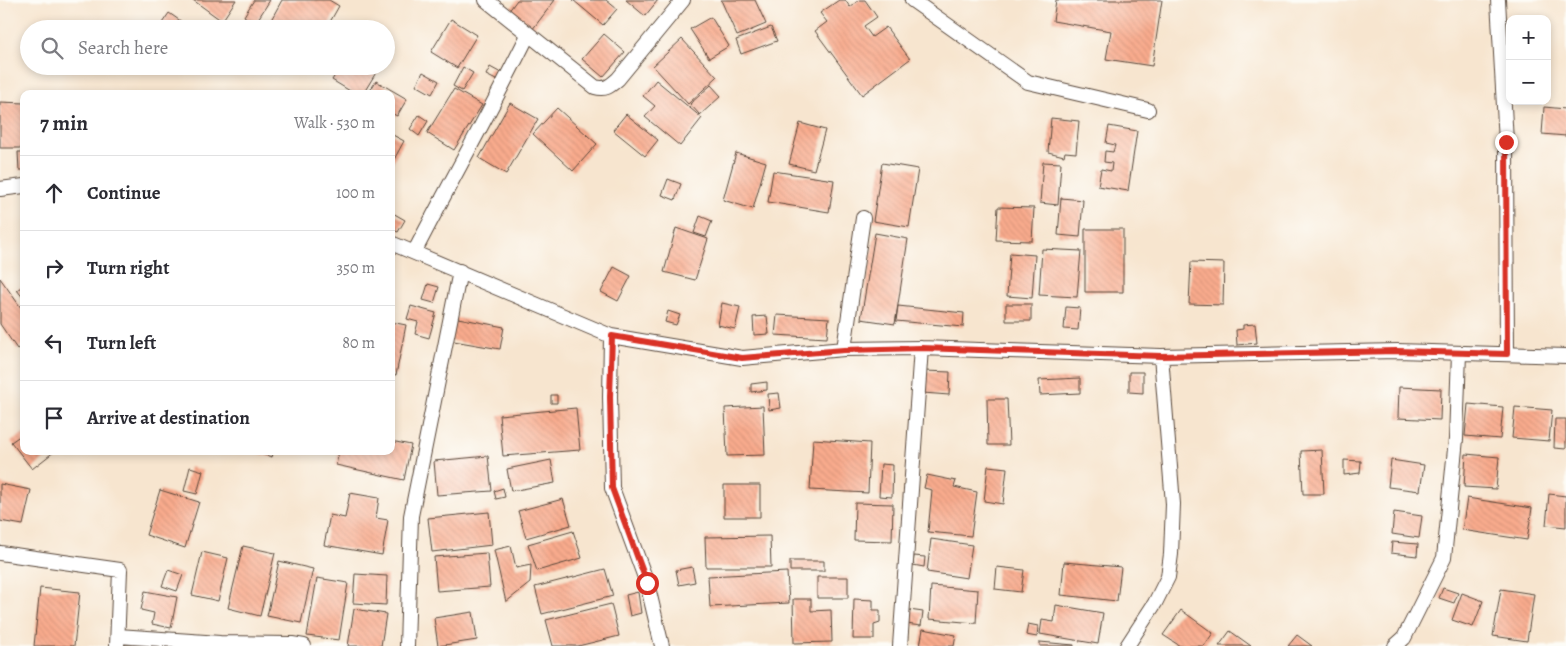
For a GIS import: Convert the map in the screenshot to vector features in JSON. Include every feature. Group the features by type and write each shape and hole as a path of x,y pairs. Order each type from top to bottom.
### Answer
{"street":[{"path":"486,0 595,87 608,88 683,0"},
{"path":"912,0 1028,82 1148,110"},
{"path":"1498,0 1506,142 1507,354"},
{"path":"415,251 496,101 528,35"},
{"path":"0,189 20,186"},
{"path":"844,350 863,218"},
{"path":"395,244 415,251 612,336 742,358 844,350 921,348 1161,356 1397,351 1566,356"},
{"path":"407,646 411,516 460,271"},
{"path":"612,336 610,397 612,488 647,583 662,646"},
{"path":"900,646 921,348"},
{"path":"1395,646 1404,638 1444,558 1456,439 1459,353"},
{"path":"1126,646 1154,603 1168,577 1171,554 1173,504 1161,356"},
{"path":"0,553 120,570 118,641 292,644 304,646"}],"building":[{"path":"193,0 236,0 223,20"},
{"path":"254,0 270,0 258,20 250,20 244,16"},
{"path":"282,0 329,0 339,6 331,20 271,20"},
{"path":"517,0 555,0 532,30 508,12"},
{"path":"573,0 606,0 617,9 603,25"},
{"path":"626,0 658,0 645,16"},
{"path":"721,0 755,0 766,24 737,36"},
{"path":"839,0 845,0 850,7 859,0 865,0 877,17 864,26 872,37 886,27 910,59 862,95 815,31 827,22 820,13"},
{"path":"1056,0 1162,0 1152,66 1106,59 1111,31 1053,21"},
{"path":"169,13 179,20 164,20"},
{"path":"711,17 729,46 709,58 690,29"},
{"path":"451,19 477,35 457,68 431,52"},
{"path":"771,27 777,41 741,54 736,40"},
{"path":"604,34 625,52 603,77 582,59"},
{"path":"682,39 717,77 688,104 653,66"},
{"path":"463,67 473,73 462,91 453,86"},
{"path":"490,67 501,73 498,81 486,75"},
{"path":"423,72 439,81 432,94 416,85"},
{"path":"335,75 375,75 365,90 348,90 332,80"},
{"path":"656,80 702,118 680,146 645,117 655,106 643,96"},
{"path":"376,81 392,90 370,90"},
{"path":"711,85 721,96 700,115 690,104"},
{"path":"454,89 482,105 454,150 427,133"},
{"path":"395,92 407,99 397,116 395,115"},
{"path":"0,102 20,103 20,148 0,148"},
{"path":"510,103 538,119 506,174 479,158"},
{"path":"1544,107 1566,109 1566,136 1542,134"},
{"path":"557,108 597,144 573,171 533,134"},
{"path":"626,114 658,140 645,156 613,130"},
{"path":"419,115 428,121 419,136 410,129"},
{"path":"1051,118 1079,121 1076,153 1065,152 1064,156 1048,152"},
{"path":"800,123 825,130 814,170 789,164"},
{"path":"1109,126 1137,131 1128,191 1098,186 1101,169 1111,171 1112,163 1104,162 1105,151 1113,152 1115,145 1106,143"},
{"path":"395,136 404,141 395,158"},
{"path":"18,152 20,152 20,170"},
{"path":"736,153 766,162 753,209 723,200"},
{"path":"1043,162 1061,163 1058,205 1040,203"},
{"path":"882,163 918,169 909,227 873,221"},
{"path":"773,171 834,180 829,212 768,202"},
{"path":"668,179 681,184 675,200 662,195"},
{"path":"1061,198 1083,200 1080,237 1058,235"},
{"path":"998,207 1034,208 1032,241 996,240"},
{"path":"395,214 405,220 398,232 395,231"},
{"path":"700,216 712,221 706,237 694,233"},
{"path":"676,228 708,239 695,280 664,272"},
{"path":"1085,229 1123,229 1123,292 1085,292"},
{"path":"875,233 908,239 895,324 861,319"},
{"path":"1042,249 1081,251 1077,297 1039,295"},
{"path":"1010,253 1035,255 1032,298 1007,296"},
{"path":"1191,262 1224,263 1223,305 1189,304"},
{"path":"614,267 631,276 618,301 601,292"},
{"path":"0,278 20,306 20,347 17,349 0,324"},
{"path":"428,284 439,287 434,303 423,300"},
{"path":"722,303 740,307 735,329 718,325"},
{"path":"1006,304 1031,304 1031,321 1006,321"},
{"path":"411,306 436,313 429,338 415,334 418,322 407,319"},
{"path":"898,306 964,313 963,327 896,321"},
{"path":"1066,307 1080,308 1078,330 1064,329"},
{"path":"668,311 680,315 676,325 665,322"},
{"path":"777,315 829,318 827,338 775,335"},
{"path":"767,316 769,334 754,335 753,317"},
{"path":"453,317 504,327 500,349 448,340"},
{"path":"395,323 406,325 395,375"},
{"path":"1255,324 1257,343 1237,345 1236,330 1243,329 1243,325"},
{"path":"924,371 950,372 949,395 923,393"},
{"path":"1129,372 1143,372 1143,393 1129,392"},
{"path":"1080,378 1080,393 1040,395 1039,380"},
{"path":"767,382 767,390 751,392 751,384"},
{"path":"1399,387 1441,389 1440,420 1398,418"},
{"path":"779,393 781,408 769,410 768,394"},
{"path":"551,395 557,395 557,403 551,403"},
{"path":"987,399 1007,399 1009,445 988,445"},
{"path":"1468,404 1503,407 1500,439 1465,436"},
{"path":"763,406 765,455 727,456 725,408"},
{"path":"1515,407 1552,410 1549,441 1512,438"},
{"path":"576,408 580,450 503,456 499,415"},
{"path":"1555,419 1566,419 1566,449 1554,448"},
{"path":"20,436 20,454 11,442"},
{"path":"813,439 870,443 868,493 810,490"},
{"path":"395,442 411,445 404,480 336,465 338,455 395,455"},
{"path":"1322,450 1324,494 1303,494 1301,451"},
{"path":"1466,454 1499,457 1496,489 1464,487"},
{"path":"21,455 50,455 32,469"},
{"path":"488,456 492,491 437,495 434,461"},
{"path":"551,460 555,483 511,491 507,469"},
{"path":"1344,460 1361,461 1360,473 1344,475"},
{"path":"1391,460 1424,465 1420,491 1388,487"},
{"path":"881,464 893,465 892,497 879,496"},
{"path":"988,466 1007,468 1003,504 984,501"},
{"path":"190,467 203,471 197,494 184,491"},
{"path":"927,475 956,481 954,487 977,492 971,536 928,532 932,490 924,488"},
{"path":"0,484 31,490 23,525 0,521"},
{"path":"724,485 760,485 760,517 724,517"},
{"path":"503,488 505,497 496,499 494,491"},
{"path":"160,490 199,502 185,548 146,535"},
{"path":"350,493 379,498 376,518 388,520 382,555 324,545 330,515 345,518"},
{"path":"1549,494 1566,496 1566,527 1546,525"},
{"path":"1467,498 1532,508 1527,540 1462,530"},
{"path":"563,499 571,525 526,538 518,511"},
{"path":"855,503 893,504 892,541 854,540"},
{"path":"489,512 492,545 432,552 428,518"},
{"path":"1394,512 1422,516 1419,538 1392,534"},
{"path":"573,531 582,558 537,571 528,544"},
{"path":"770,536 771,567 706,567 705,537"},
{"path":"931,539 972,545 967,578 927,572"},
{"path":"1392,542 1418,544 1417,556 1391,553"},
{"path":"243,546 275,553 260,616 228,608"},
{"path":"511,546 516,568 531,565 530,583 506,602 494,550"},
{"path":"202,552 228,558 218,601 192,595"},
{"path":"487,553 490,587 437,591 434,557"},
{"path":"914,556 925,557 924,567 913,565"},
{"path":"279,561 313,569 301,623 267,616"},
{"path":"790,561 824,561 824,571 790,571"},
{"path":"1064,562 1121,567 1117,601 1061,595"},
{"path":"692,567 695,582 679,585 676,570"},
{"path":"997,567 1024,570 1021,592 995,589"},
{"path":"605,569 613,596 542,614 535,587"},
{"path":"168,570 183,575 177,591 162,586"},
{"path":"787,572 789,603 710,607 708,576"},
{"path":"355,574 387,576 386,605 353,603"},
{"path":"817,577 848,577 848,598 817,598"},
{"path":"317,578 348,583 339,640 307,636"},
{"path":"931,586 978,590 976,623 929,619"},
{"path":"40,588 80,592 74,646 34,646"},
{"path":"1443,588 1458,593 1454,603 1439,598"},
{"path":"1501,589 1534,594 1527,641 1493,636"},
{"path":"145,591 177,597 171,628 152,624 154,613 141,610"},
{"path":"638,592 641,613 630,616 626,595"},
{"path":"1462,593 1483,601 1473,627 1452,620"},
{"path":"793,599 811,599 811,611 831,610 832,642 794,643"},
{"path":"854,599 873,600 873,610 880,610 880,623 874,625 874,639 853,639"},
{"path":"611,604 619,636 578,646 553,646 546,620"},
{"path":"1056,605 1103,613 1098,644 1040,634 1042,620 1054,622"},
{"path":"354,609 386,614 381,646 348,646"},
{"path":"909,610 923,612 921,626 906,624"},
{"path":"1181,610 1213,633 1204,646 1180,646 1163,635"},
{"path":"473,612 477,640 438,646 434,618"},
{"path":"1028,624 1038,626 1037,637 1026,635"},
{"path":"923,629 956,635 954,646 920,646"},
{"path":"1230,631 1251,646 1219,646"},
{"path":"1297,635 1312,646 1288,646"},
{"path":"1040,642 1074,645 1074,646 1040,646"}],"route":[{"path":"647,583 612,488 610,397 612,336 742,358 844,350 921,348 1161,356 1397,351 1507,354 1506,142"}]}
